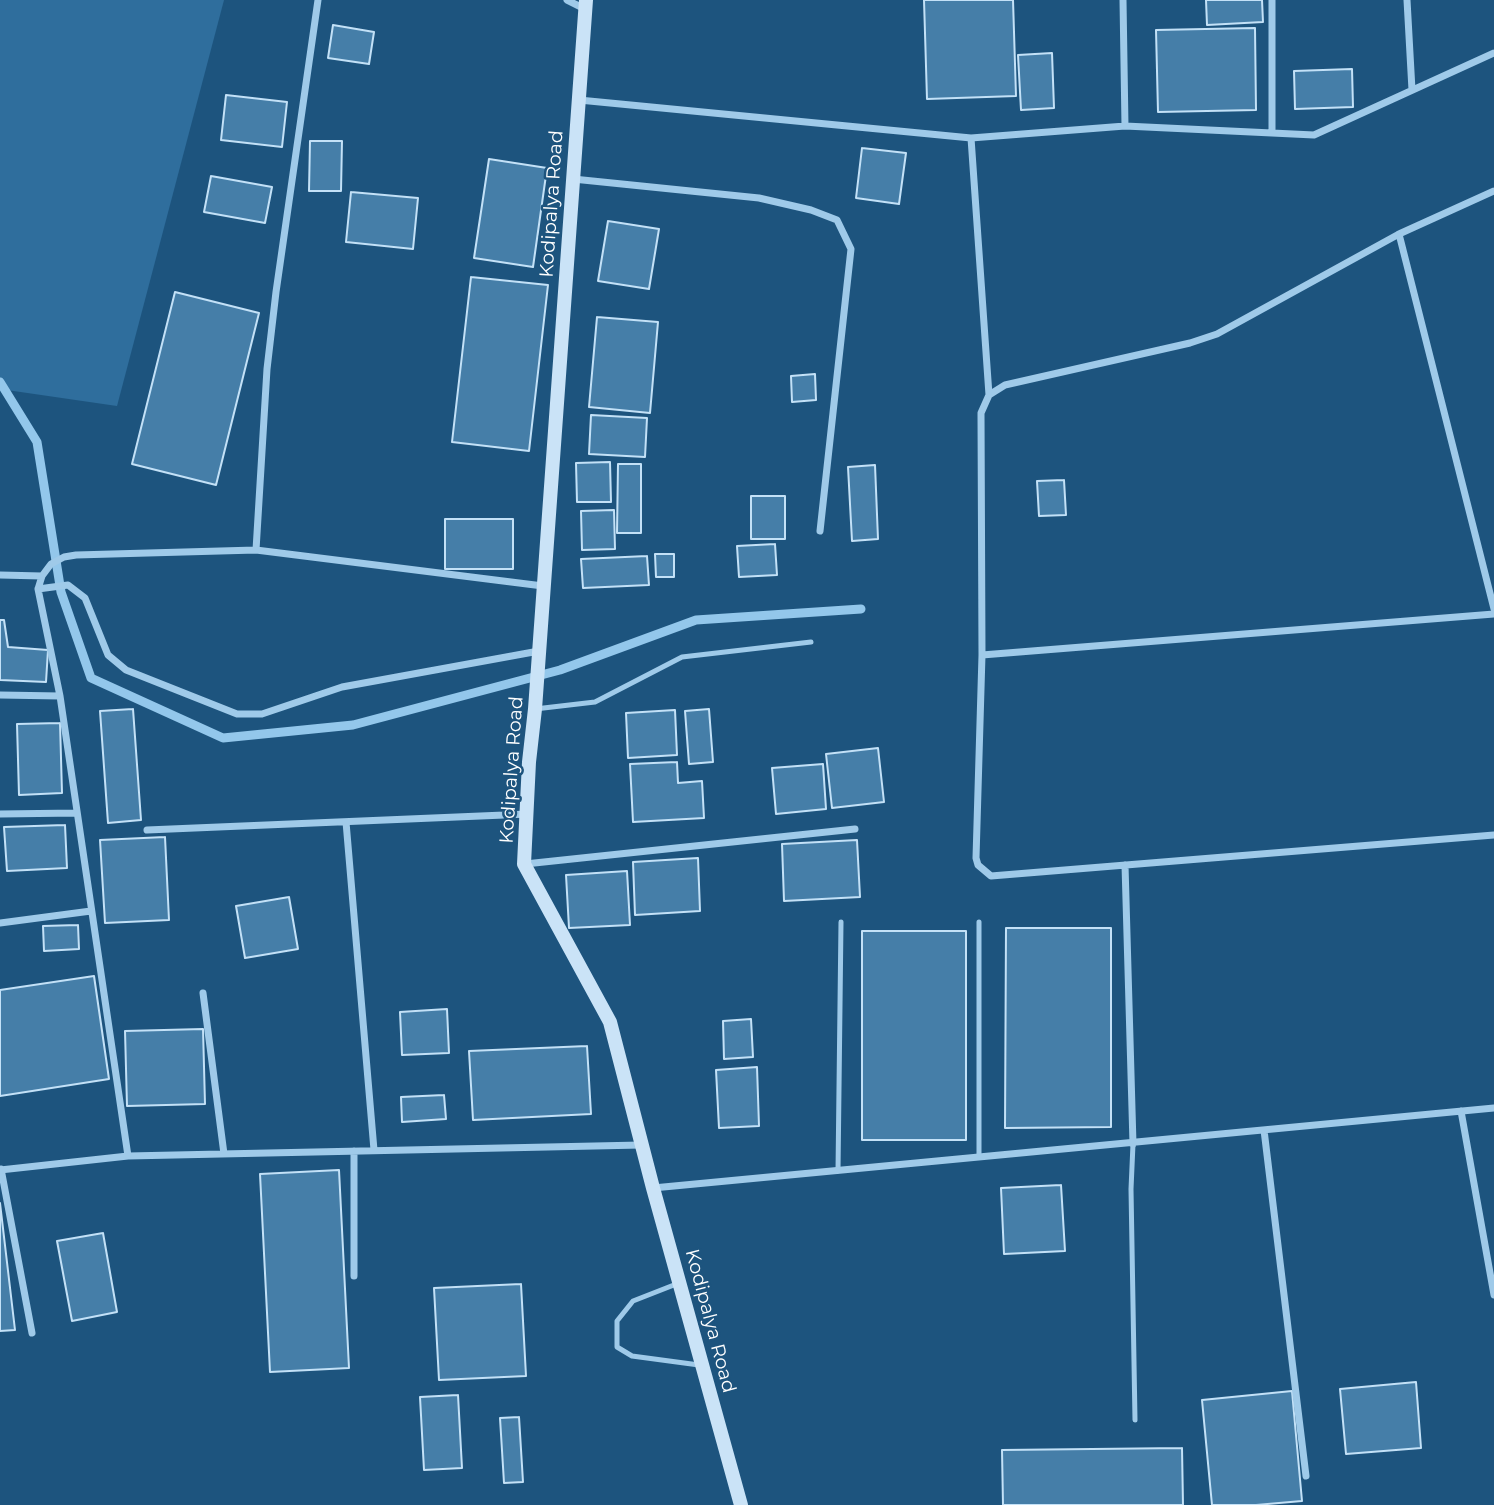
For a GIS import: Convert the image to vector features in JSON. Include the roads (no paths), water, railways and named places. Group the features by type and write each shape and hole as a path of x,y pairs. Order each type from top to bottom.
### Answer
{"main road":[{"name":"Kodipalya Road","path":"586,4 536,702 528,762 524,864 610,1022 741,1505"}],"street":[{"path":"256,550 272,331 318,0"},
{"path":"567,0 586,4"},
{"path":"1123,0 1125,126"},
{"path":"1272,0 1272,133"},
{"path":"1407,0 1412,90"},
{"path":"579,100 971,138 1125,126 1314,135 1494,53"},
{"path":"971,138 989,396 981,413 982,656 976,858 978,864 991,876 1494,835"},
{"path":"573,179 759,198 811,210 837,220 851,249 820,531"},
{"path":"989,396 1005,385 1190,343 1217,334 1399,234 1494,191"},
{"path":"982,656 1494,612 1399,234"},
{"path":"128,1156 60,696 38,589 41,576 51,564 64,557 76,555 256,550 544,586"},
{"path":"0,575 41,576"},
{"path":"38,589 68,584 85,598 108,654 126,670 237,714 262,714 342,687 539,654"},
{"path":"0,695 60,696"},
{"path":"0,814 77,813"},
{"path":"148,830 528,814"},
{"path":"346,822 374,1150"},
{"path":"524,864 855,829"},
{"path":"1125,865 1133,1144"},
{"path":"0,923 92,911"},
{"path":"203,993 224,1154"},
{"path":"653,1188 1494,1108"},
{"path":"1461,1111 1494,1294"},
{"path":"1264,1130 1306,1476"},
{"path":"32,1333 1,1169 128,1156 642,1145"},
{"path":"354,1151 354,1276"}],"lane":[{"path":"536,702 595,702 682,657 811,642"},
{"path":"838,1171 841,922"},
{"path":"979,922 979,1157"},
{"path":"1133,1144 1130,1189 1135,1420"},
{"path":"679,1283 634,1301 617,1321 617,1346 632,1356 702,1366"}],"waterway":[{"path":"0,382 37,442 61,592 91,678 223,738 353,725 560,670 696,620 861,609"}]}
